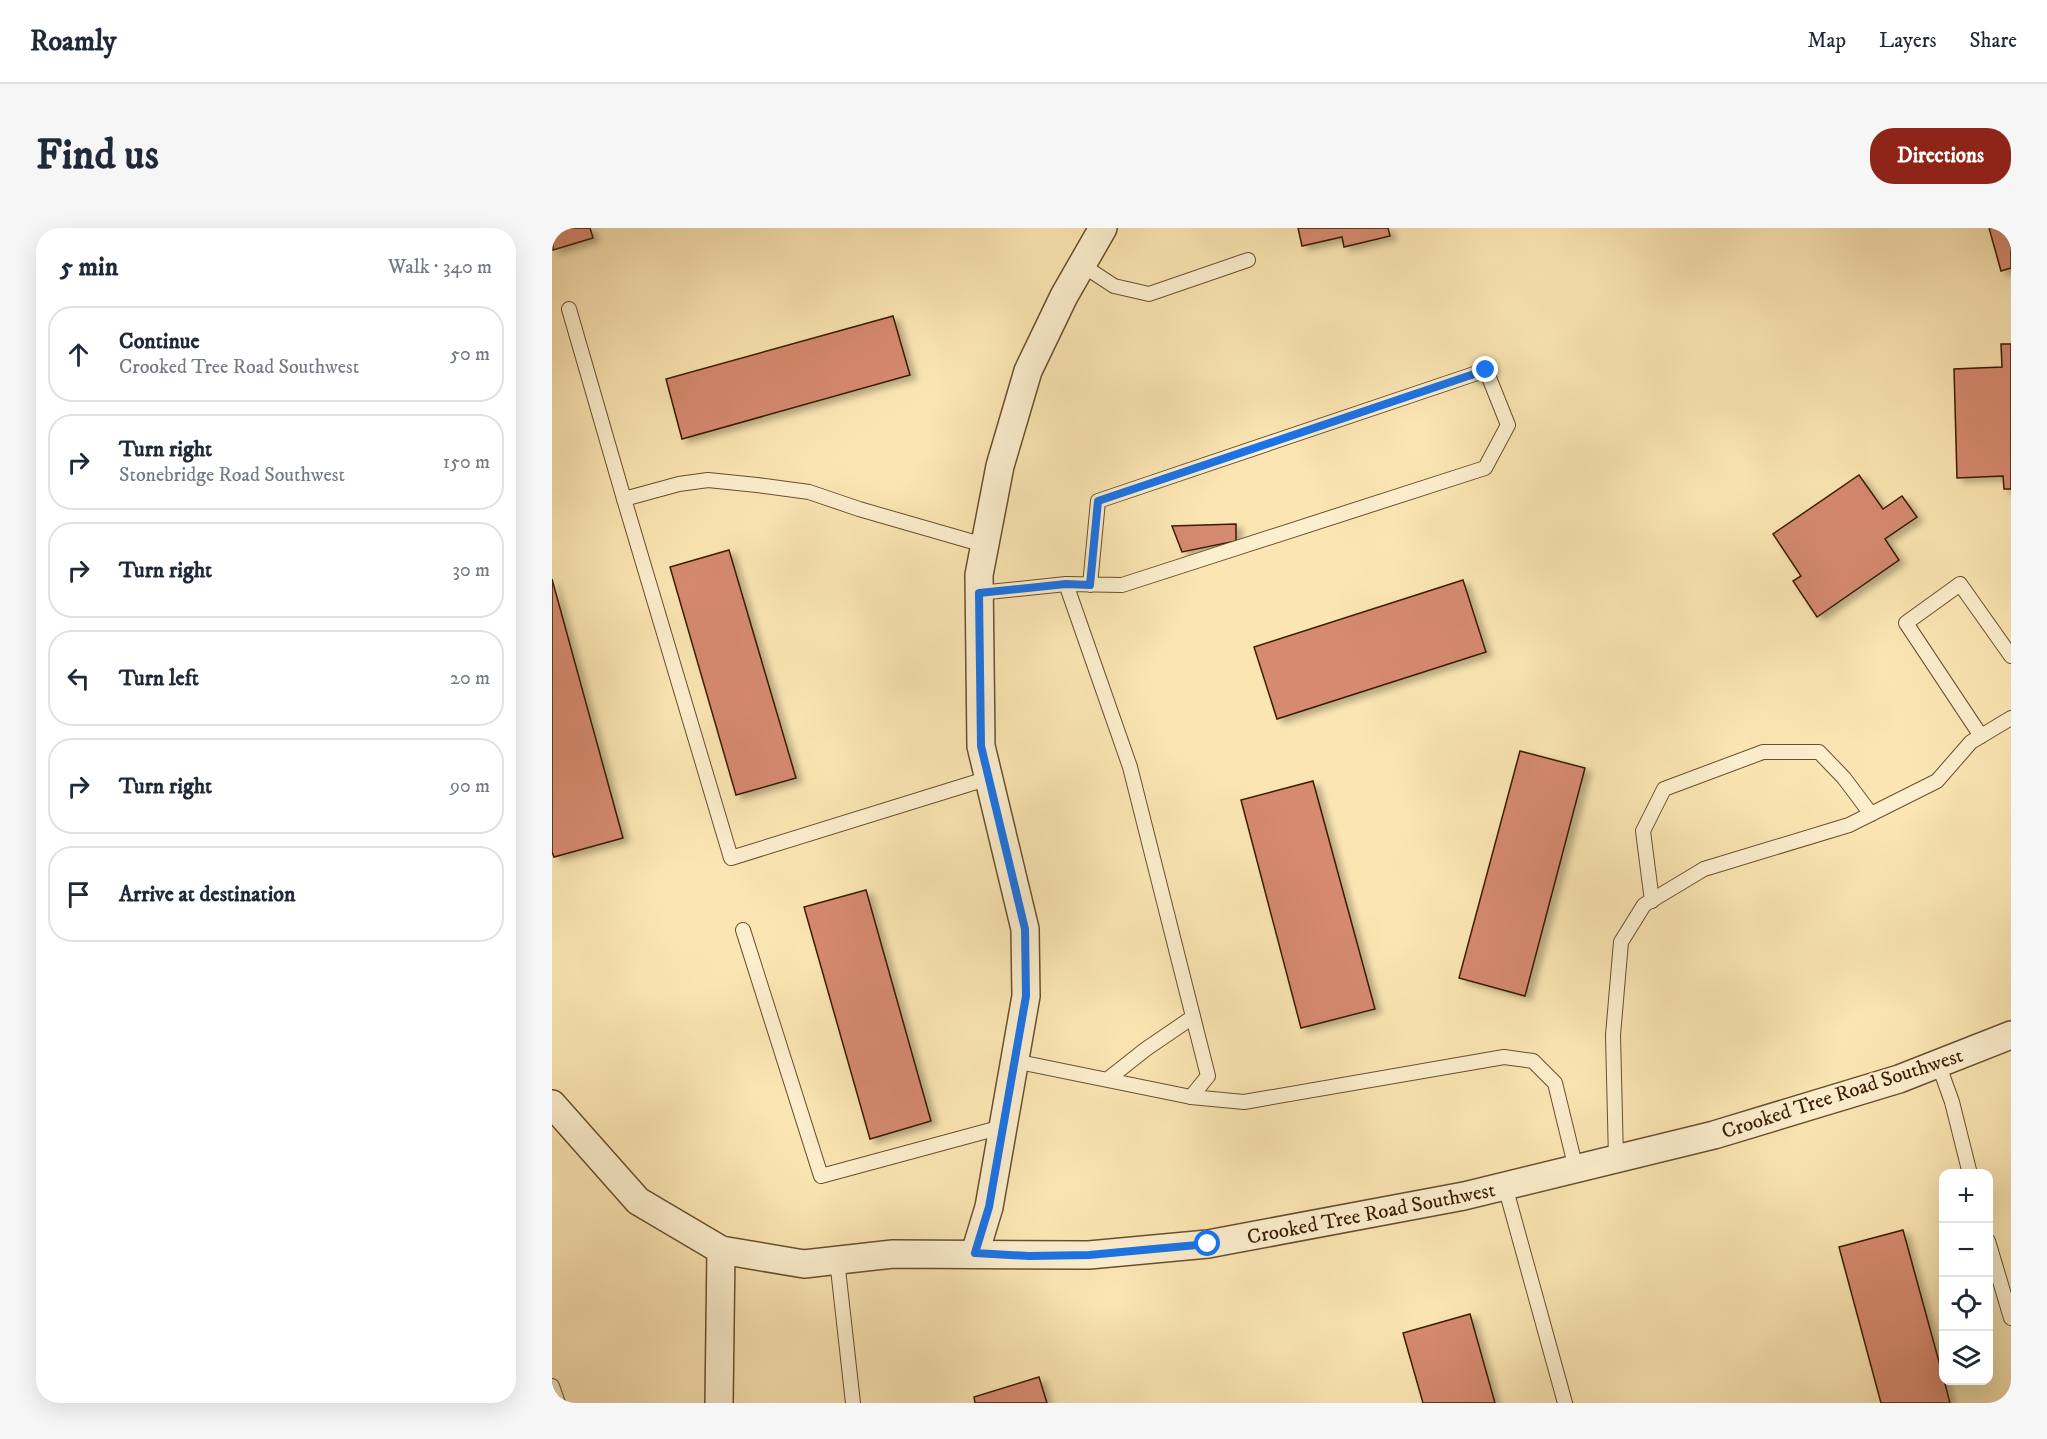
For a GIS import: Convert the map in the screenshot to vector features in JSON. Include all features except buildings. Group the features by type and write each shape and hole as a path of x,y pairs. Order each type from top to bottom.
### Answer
{"street":[{"path":"975,1253 989,1207 1026,996 1025,929 981,746 979,575 1000,466 1028,372 1064,296 1103,228"},
{"name":"Crooked Tree Road Southwest","path":"552,1104 638,1201 721,1250 804,1264 894,1254 1089,1255 1208,1244 1464,1196 1714,1135 1899,1079 2011,1035"},
{"path":"719,1403 721,1250"}],"lane":[{"path":"1082,265 1114,286 1149,294 1248,260"},
{"path":"569,309 731,858 989,778"},
{"path":"979,593 1066,584 1090,585 1122,585 1485,468 1508,425 1486,370 1098,501 1090,585"},
{"path":"624,499 679,484 708,480 757,485 809,492 984,545"},
{"path":"1066,584 1130,767 1208,1076 1191,1097"},
{"path":"1981,736 1906,623 1960,584 2011,656"},
{"path":"1616,1159 1613,1035 1621,942 1644,905 1704,869 1849,825 1937,781 1971,742 2011,718"},
{"path":"1652,900 1643,831 1664,789 1763,752 1819,752 1845,778 1871,814"},
{"path":"743,930 821,1176 1002,1126"},
{"path":"1107,1079 1193,1017"},
{"path":"1014,1061 1191,1097 1244,1102 1504,1057 1533,1061 1555,1083 1576,1169"},
{"path":"1938,1063 1952,1102 1969,1169"},
{"path":"1505,1186 1565,1403"},
{"path":"1993,1255 2011,1318"},
{"path":"837,1260 853,1403"},
{"path":"552,1386 558,1403"}],"route":[{"path":"1208,1244 1089,1255 1029,1256 975,1253 989,1207 1026,996 1025,929 981,746 979,593 1066,584 1090,585 1098,501 1486,370"}]}
